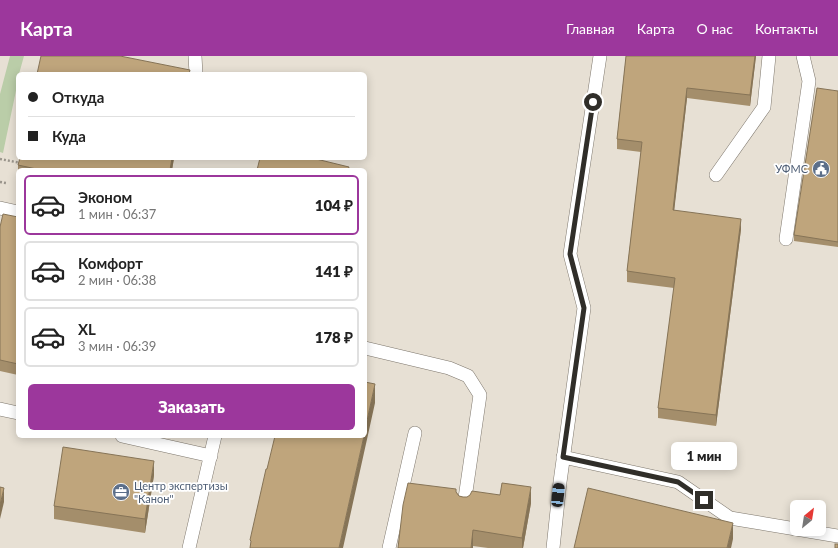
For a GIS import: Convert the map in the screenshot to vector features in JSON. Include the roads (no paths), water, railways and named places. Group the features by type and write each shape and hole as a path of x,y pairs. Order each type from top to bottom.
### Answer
{"lane":[{"path":"195,56 196,72"},
{"path":"553,548 563,457 584,308 570,254 600,56"},
{"path":"716,175 764,107 769,56"},
{"path":"786,239 809,81 803,56"},
{"path":"0,208 16,212"},
{"path":"367,348 449,368 468,376 480,395 464,505"},
{"path":"0,409 16,413"},
{"path":"389,548 415,433"},
{"path":"131,438 211,456"},
{"path":"189,548 216,438"},
{"path":"563,457 678,482 730,518 838,536"}],"place":[{"name":"УФМС","path":"821,169"},
{"name":"Центр экспертизы \"Канон\"","path":"121,492"}]}
